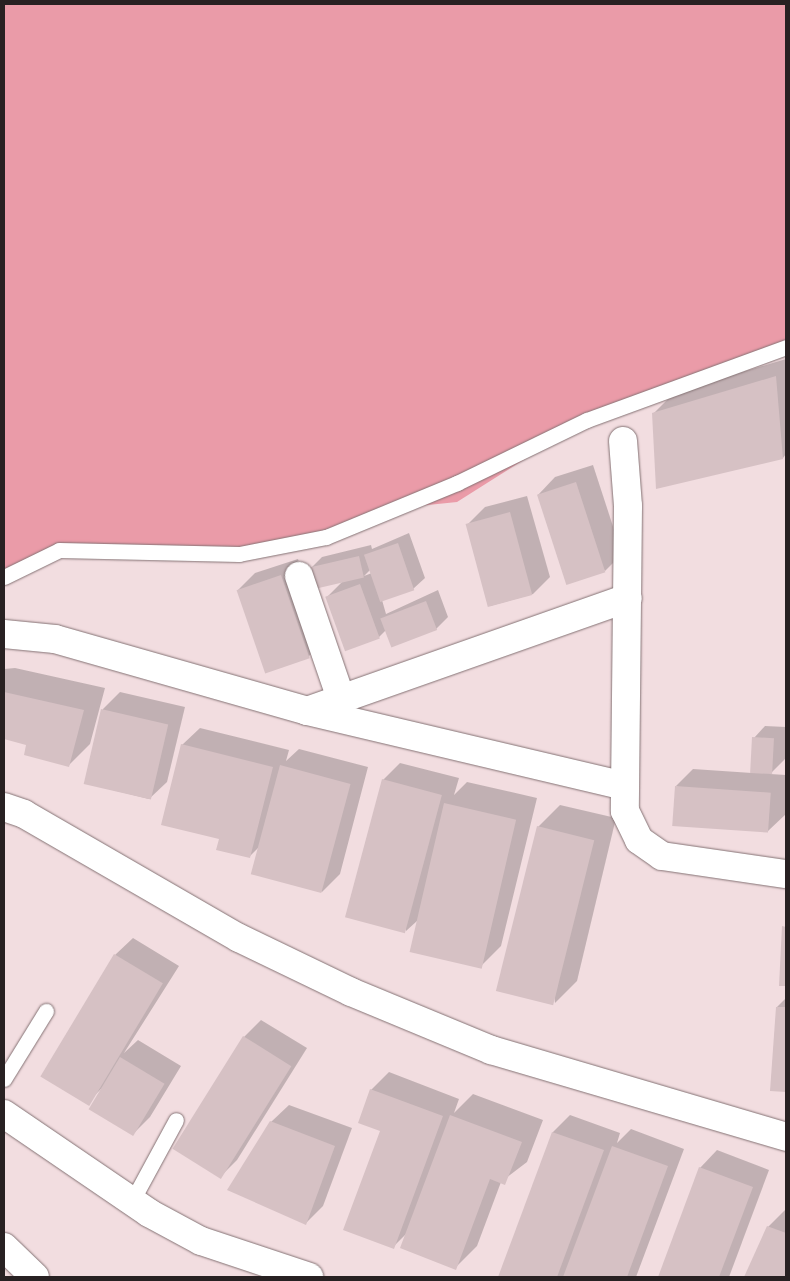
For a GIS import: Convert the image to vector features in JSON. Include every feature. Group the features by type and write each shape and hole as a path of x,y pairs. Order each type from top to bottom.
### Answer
{"street":[{"path":"623,441 628,598 625,811 639,840 662,856 786,874"},
{"path":"299,576 341,699"},
{"path":"307,711 628,598"},
{"path":"4,634 55,639 307,711 624,786"},
{"path":"4,807 24,814 239,938 351,992 491,1050 786,1137"},
{"path":"4,1114 132,1201 201,1240 309,1277"},
{"path":"4,1247 35,1277"}],"lane":[{"path":"4,577 59,550 238,554 326,537 457,483 586,420 786,347"},
{"path":"4,1079 46,1011"},
{"path":"132,1201 176,1120"}],"shaded area":[{"path":"4,4 786,4 786,347 587,420 457,502 389,509 326,537 239,554 59,550 4,577"}],"building":[{"path":"776,376 783,459 656,489 652,413"},
{"path":"576,482 605,572 566,585 537,495"},
{"path":"510,512 532,595 488,607 466,524"},
{"path":"398,543 414,590 380,602 364,555"},
{"path":"359,556 364,577 313,589 308,568"},
{"path":"281,575 310,658 265,674 237,590"},
{"path":"360,584 380,639 345,651 325,597"},
{"path":"426,601 437,630 391,648 380,619"},
{"path":"4,692 84,710 69,767 24,755 26,745 4,739"},
{"path":"101,709 168,725 151,800 84,784"},
{"path":"752,737 774,738 772,774 750,773"},
{"path":"181,744 273,767 250,858 216,850 219,839 161,825"},
{"path":"280,765 351,784 321,893 251,874"},
{"path":"382,779 442,795 405,933 345,917"},
{"path":"675,786 771,793 768,833 672,826"},
{"path":"444,803 516,820 482,969 410,952"},
{"path":"537,826 594,840 553,1005 496,991"},
{"path":"782,926 786,927 786,986 779,986"},
{"path":"114,954 163,983 89,1106 40,1077"},
{"path":"776,1007 786,1007 786,1092 770,1091"},
{"path":"243,1036 291,1066 221,1179 173,1149"},
{"path":"120,1057 165,1084 133,1136 89,1109"},
{"path":"370,1089 443,1116 394,1249 343,1230 380,1131 358,1123"},
{"path":"450,1115 522,1142 505,1185 490,1179 456,1270 400,1248"},
{"path":"270,1121 335,1146 306,1225 227,1190"},
{"path":"552,1132 604,1150 557,1277 498,1277"},
{"path":"612,1146 668,1166 627,1277 563,1277"},
{"path":"699,1167 753,1187 719,1277 658,1277"},
{"path":"767,1226 786,1233 786,1277 744,1277"}]}
